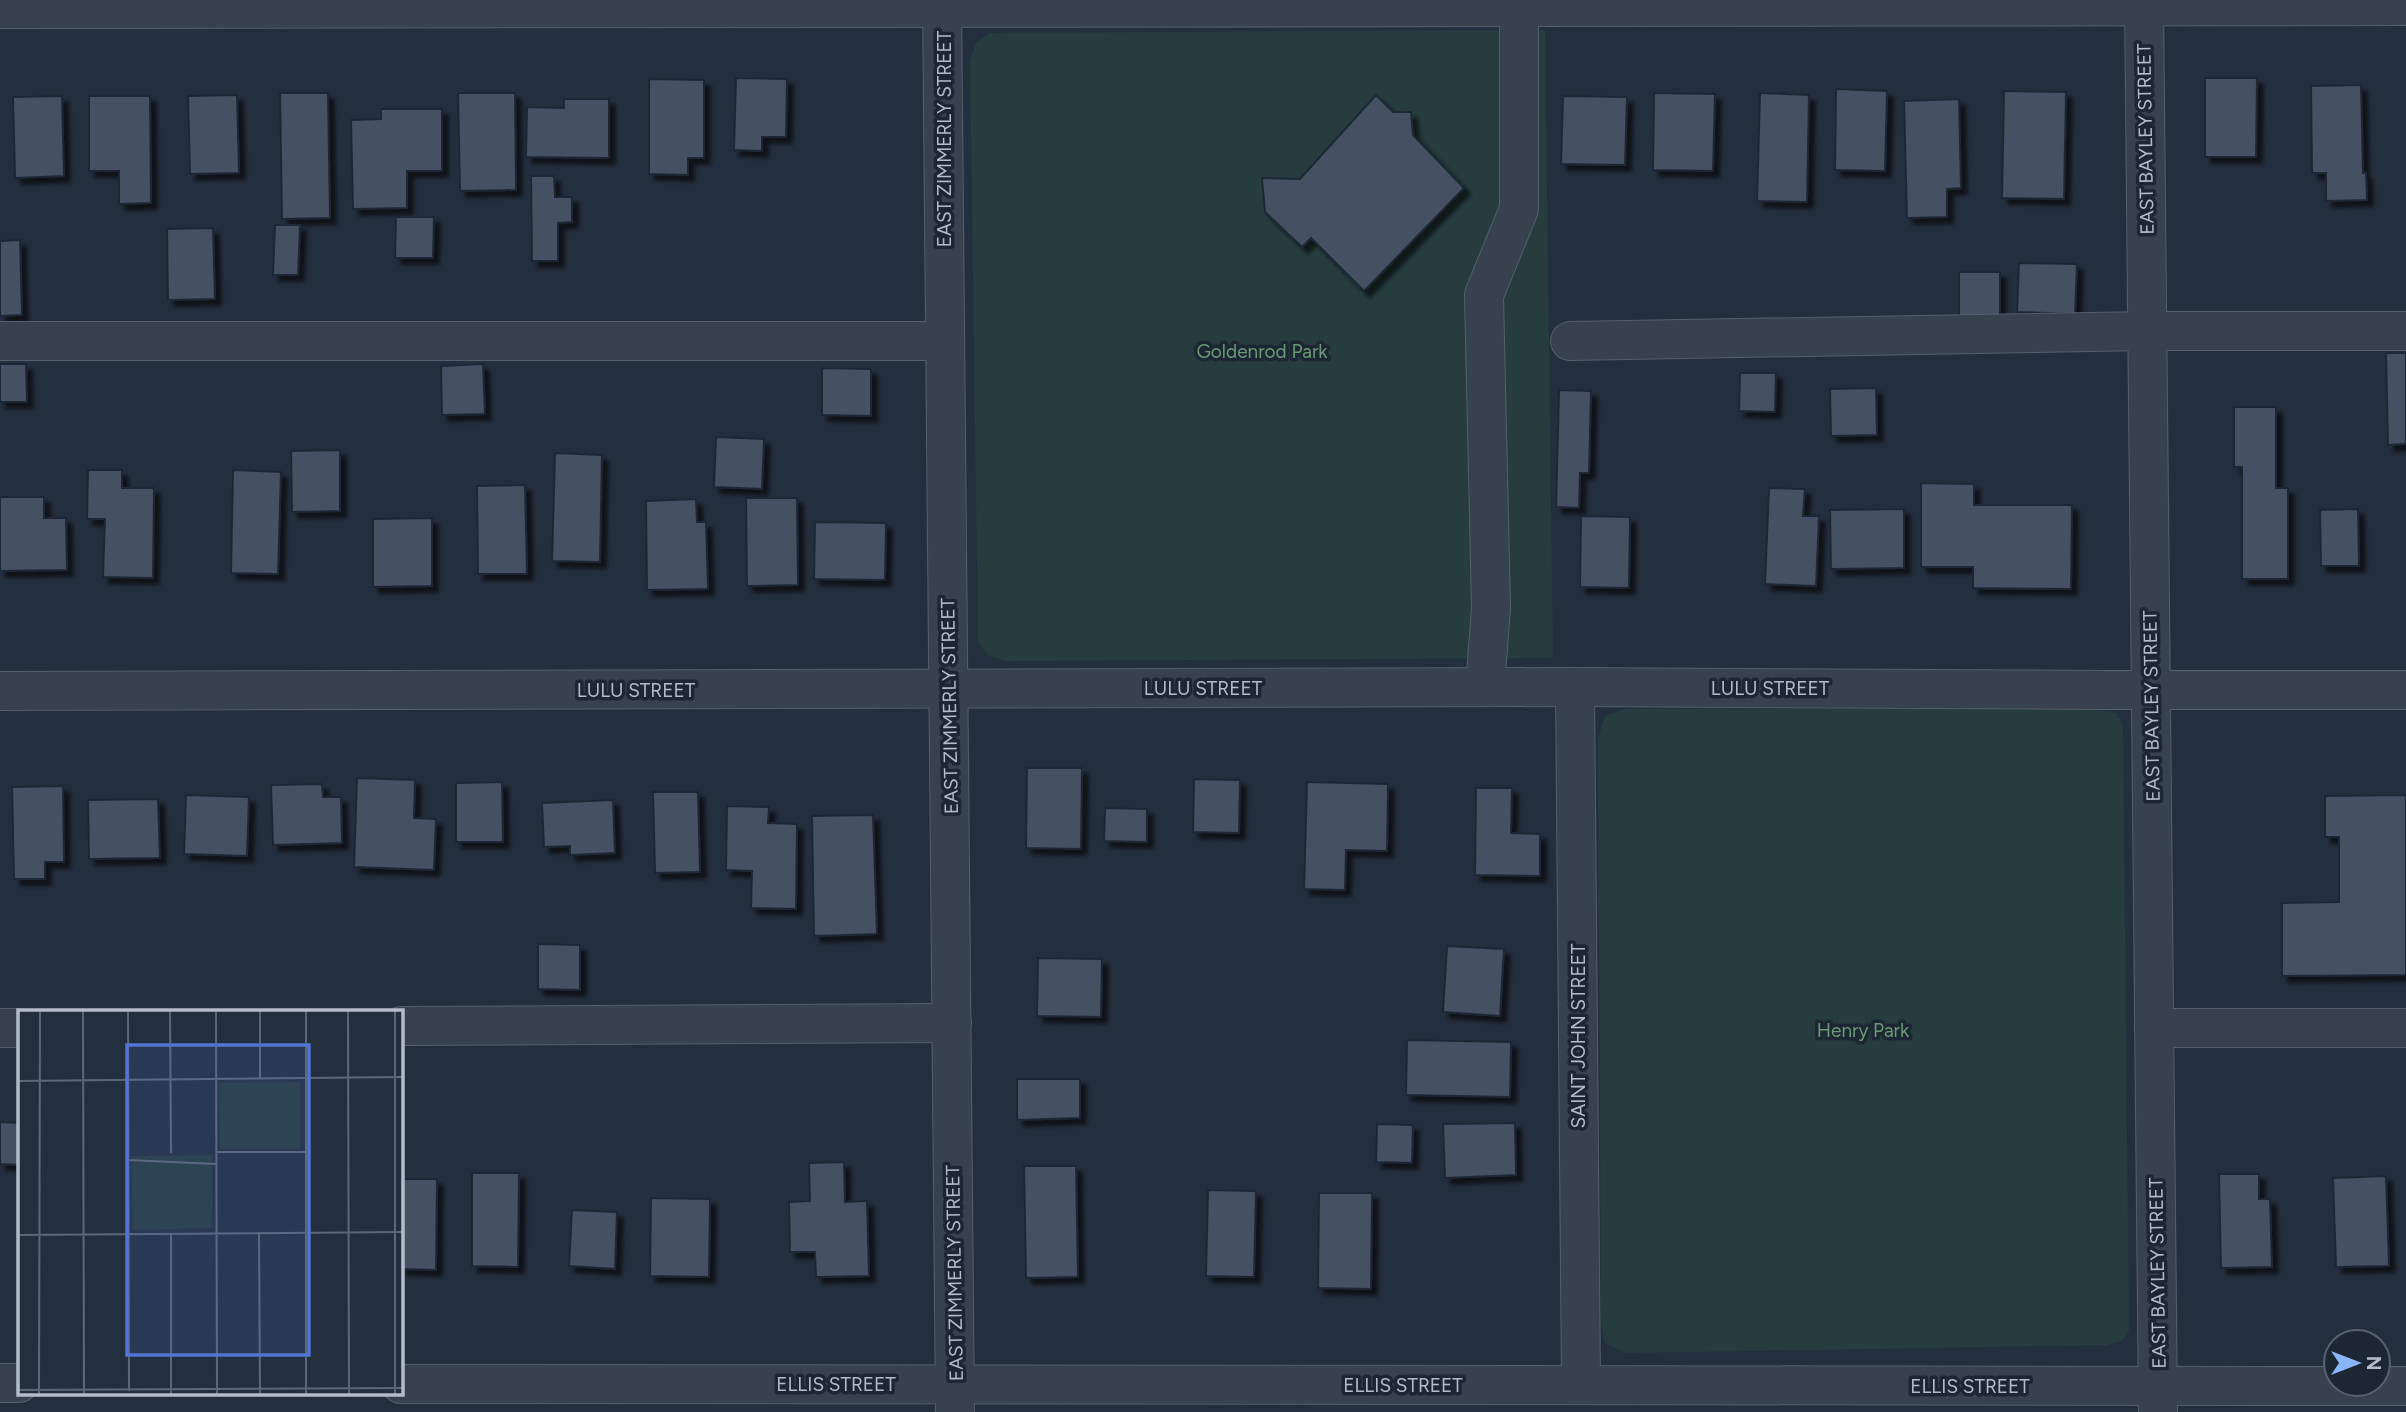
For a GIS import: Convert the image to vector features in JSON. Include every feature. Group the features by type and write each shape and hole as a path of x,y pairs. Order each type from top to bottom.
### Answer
{"street":[{"path":"0,9 942,3 1519,6 2144,3 2406,6"},
{"name":"EAST ZIMMERLY STREET","path":"942,3 955,1398"},
{"name":"EAST BAYLEY STREET","path":"2144,3 2158,1399"},
{"path":"1485,687 1491,608 1484,295 1519,209 1519,6"},
{"path":"1570,341 2147,331 2406,331"},
{"path":"0,341 945,341"},
{"name":"LULU STREET","path":"0,691 1485,687 2406,690"},
{"name":"SAINT JOHN STREET","path":"1575,687 1581,1385"},
{"path":"402,1026 952,1023"},
{"path":"0,1028 18,1028"},
{"path":"2154,1028 2406,1028"},
{"path":"0,1383 18,1383"},
{"name":"ELLIS STREET","path":"402,1384 955,1398 1581,1385 2158,1399 2406,1386"}],"green space":[{"name":"Goldenrod Park","path":"1545,30 1553,658 1005,661 987,655 978,641 970,61 976,43 990,33"},
{"name":"Henry Park","path":"1625,709 2091,709 2116,713 2123,726 2129,1330 2122,1341 2107,1345 1625,1353 1605,1343 1601,1322 1598,738 1605,716"}],"building":[{"path":"736,78 787,79 786,137 762,137 762,151 734,150"},
{"path":"2205,78 2257,78 2256,157 2205,157"},
{"path":"649,79 704,80 704,158 688,158 688,175 649,174"},
{"path":"2361,85 2363,173 2366,173 2367,200 2326,201 2326,173 2312,173 2311,86"},
{"path":"1836,89 1887,91 1885,171 1835,170"},
{"path":"2004,91 2066,92 2064,199 2002,198"},
{"path":"280,93 328,93 330,218 282,219"},
{"path":"458,93 515,93 516,190 460,191"},
{"path":"1654,93 1715,94 1713,171 1653,170"},
{"path":"1760,93 1809,95 1807,202 1757,201"},
{"path":"237,95 239,173 190,174 188,96"},
{"path":"1376,95 1393,112 1411,112 1413,135 1464,188 1364,291 1311,238 1302,247 1265,212 1262,178 1300,179"},
{"path":"62,96 64,176 15,178 13,97"},
{"path":"89,96 150,96 151,203 119,204 119,171 89,171"},
{"path":"1563,96 1627,97 1625,165 1561,164"},
{"path":"564,99 609,99 609,158 526,157 527,107 564,108"},
{"path":"1959,99 1961,188 1947,189 1947,217 1907,218 1904,101"},
{"path":"381,109 442,109 442,171 407,171 407,208 353,209 351,120 381,119"},
{"path":"531,176 554,176 555,197 572,197 572,222 558,223 558,261 532,261"},
{"path":"396,217 434,217 433,258 395,258"},
{"path":"275,225 300,225 298,275 273,275"},
{"path":"213,228 215,299 168,300 167,229"},
{"path":"20,240 22,315 0,316 0,241"},
{"path":"2019,263 2077,264 2075,314 2017,312"},
{"path":"1959,272 2000,272 2000,319 1959,318"},
{"path":"2386,353 2406,353 2406,444 2388,445"},
{"path":"0,364 26,364 27,402 0,402"},
{"path":"483,364 485,414 442,415 441,366"},
{"path":"822,368 871,369 871,416 822,415"},
{"path":"1740,373 1776,373 1775,412 1739,411"},
{"path":"1876,388 1877,435 1831,436 1830,389"},
{"path":"1559,390 1591,391 1589,473 1580,473 1579,508 1556,507"},
{"path":"2234,407 2276,407 2276,488 2288,488 2288,579 2242,579 2242,467 2234,467"},
{"path":"716,437 764,439 762,489 714,487"},
{"path":"340,450 340,511 292,512 291,451"},
{"path":"555,453 602,455 600,562 552,561"},
{"path":"88,470 122,470 122,488 154,488 153,578 103,577 105,519 87,519"},
{"path":"233,470 281,472 278,574 231,573"},
{"path":"1921,483 1974,484 1974,505 2072,505 2071,589 1973,588 1973,567 1921,567"},
{"path":"525,485 527,574 478,574 477,486"},
{"path":"1769,488 1805,489 1803,516 1819,516 1816,586 1765,584"},
{"path":"0,497 44,497 44,518 66,518 67,570 0,571"},
{"path":"746,498 797,498 798,585 747,586"},
{"path":"696,499 697,522 706,522 708,589 647,590 646,501"},
{"path":"1904,509 1904,568 1831,569 1830,510"},
{"path":"2358,509 2359,566 2321,566 2320,510"},
{"path":"1581,516 1630,517 1629,588 1580,587"},
{"path":"432,518 432,586 373,587 373,519"},
{"path":"815,522 886,523 885,580 814,579"},
{"path":"1027,768 1082,768 1081,849 1026,848"},
{"path":"357,778 415,780 414,818 436,819 434,870 354,867"},
{"path":"1194,779 1240,780 1239,833 1193,832"},
{"path":"502,782 503,842 456,842 456,783"},
{"path":"1307,782 1388,784 1387,851 1346,850 1345,890 1304,889"},
{"path":"322,784 323,797 341,797 342,843 273,845 271,785"},
{"path":"63,786 64,862 45,862 45,879 14,879 12,787"},
{"path":"1476,788 1512,788 1511,833 1540,834 1540,876 1475,875"},
{"path":"653,792 698,792 700,872 655,873"},
{"path":"186,795 249,797 247,856 184,854"},
{"path":"2406,795 2406,975 2282,976 2282,903 2339,902 2339,837 2325,837 2325,796"},
{"path":"158,799 160,858 89,859 88,800"},
{"path":"613,800 615,853 570,855 570,846 544,847 542,803"},
{"path":"727,806 769,807 768,823 797,824 796,909 751,908 752,871 726,870"},
{"path":"1105,808 1147,809 1147,842 1104,841"},
{"path":"873,815 877,934 814,936 812,816"},
{"path":"538,944 580,945 580,990 538,989"},
{"path":"1447,946 1504,949 1500,1016 1443,1012"},
{"path":"1038,958 1102,959 1101,1017 1037,1016"},
{"path":"1407,1040 1511,1042 1510,1097 1406,1095"},
{"path":"1017,1079 1080,1079 1080,1118 1017,1120"},
{"path":"0,1122 18,1123 18,1165 0,1164"},
{"path":"1515,1123 1516,1175 1445,1178 1443,1124"},
{"path":"1377,1124 1413,1125 1412,1163 1376,1162"},
{"path":"844,1162 845,1202 867,1201 869,1276 816,1277 815,1252 790,1252 789,1202 810,1201 809,1163"},
{"path":"1024,1166 1076,1166 1078,1277 1026,1278"},
{"path":"472,1173 519,1173 518,1267 472,1266"},
{"path":"2219,1174 2259,1174 2259,1199 2270,1199 2272,1267 2221,1268"},
{"path":"2386,1176 2389,1266 2336,1267 2333,1178"},
{"path":"402,1179 437,1179 436,1270 402,1269"},
{"path":"1208,1190 1256,1191 1254,1277 1206,1276"},
{"path":"1319,1193 1372,1193 1371,1289 1318,1288"},
{"path":"651,1198 710,1199 709,1277 650,1276"},
{"path":"572,1210 617,1212 615,1269 569,1266"}]}
